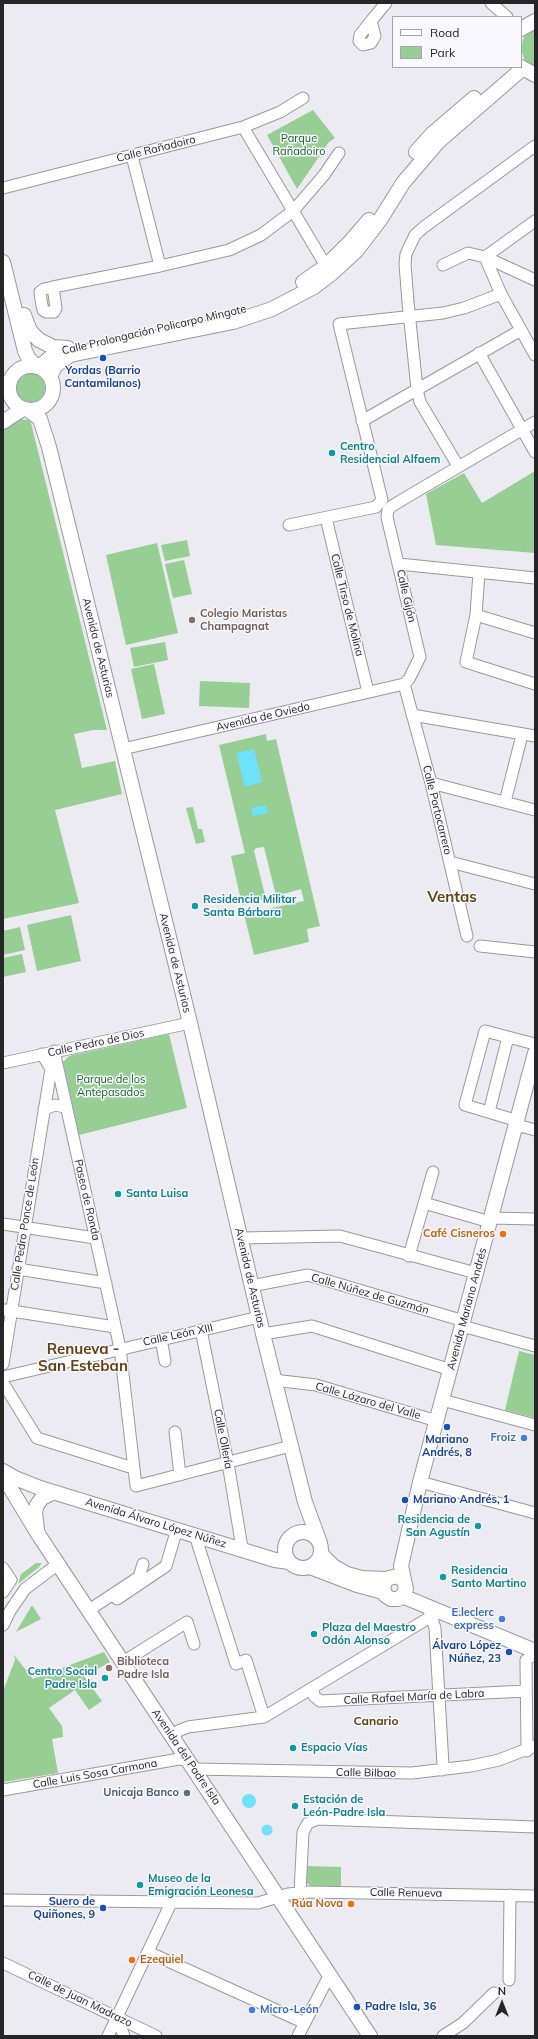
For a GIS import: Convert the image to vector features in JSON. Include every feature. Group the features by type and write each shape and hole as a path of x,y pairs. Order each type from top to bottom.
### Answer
{"main road":[{"path":"522,28 535,20"},
{"name":"Calle Prolongación Policarpo Mingote","path":"38,367 59,351 248,309 293,289 326,266 360,231 395,178 432,134 517,68"},
{"name":"Calle Prolongación Policarpo Mingote","path":"50,377 55,366 61,360 70,356 233,322 272,309 314,287 331,274 357,250 380,220 403,183 438,142 517,68"},
{"path":"520,68 535,75"},
{"path":"4,267 13,280 26,324 30,331 46,344 59,348 69,348"},
{"path":"3,422 26,410 36,410 46,405 53,392 50,377 29,359 25,351 4,267"},
{"path":"25,351 23,362 11,378 6,391 12,401 26,410"},
{"path":"19,369 25,366 38,367"},
{"name":"Avenida de Asturias","path":"43,424 46,405"},
{"name":"Avenida de Asturias","path":"26,410 36,414 43,424 190,1023 274,1380 305,1502 321,1549"},
{"name":"Avenida Mariano Andrés","path":"396,1583 420,1482 535,1053"},
{"name":"Avenida Álvaro López Núñez","path":"3,1470 28,1484 55,1494"},
{"name":"Avenida Álvaro López Núñez","path":"5,1481 177,1529 248,1550 275,1560 289,1562"},
{"name":"Avenida del Padre Isla","path":"5,1481 37,1533 173,1739 261,1868 329,1976 370,2036"},
{"path":"37,1533 35,1512 37,1505 42,1498 55,1494"},
{"name":"Avenida de Asturias","path":"297,1533 303,1521 305,1502"},
{"path":"321,1549 315,1564 310,1567 299,1568 289,1562 285,1551 286,1545 292,1536 297,1533 308,1532 313,1535 333,1566 347,1574 362,1578 396,1583 430,1609 535,1651"},
{"name":"Avenida Álvaro López Núñez","path":"248,1550 270,1553 286,1545"},
{"path":"310,1567 357,1586 396,1583"}],"street":[{"path":"371,22 386,3"},
{"path":"491,3 506,16"},
{"name":"Calle Rañadoiro","path":"3,188 243,127 280,112 303,98"},
{"path":"243,127 326,266"},
{"path":"458,466 420,402 417,389 405,264 406,254 415,235 535,146"},
{"path":"53,287 160,266 229,250 261,235 293,212 324,175 339,153"},
{"path":"132,156 160,266"},
{"path":"485,257 535,221"},
{"path":"443,265 468,252 485,257 535,280"},
{"path":"485,257 501,294 535,355"},
{"path":"410,316 464,308 501,294"},
{"name":"Calle Gijón","path":"404,684 409,679 420,657 387,517 387,503 362,420 339,324 410,316"},
{"path":"362,420 521,330"},
{"path":"479,353 535,452"},
{"path":"290,525 376,507 387,503 458,466 535,422"},
{"name":"Calle Tirso de Molina","path":"326,518 368,692"},
{"path":"399,564 535,578"},
{"path":"479,573 476,615 466,662 535,684"},
{"path":"476,615 535,633"},
{"name":"Avenida de Oviedo","path":"123,749 404,684"},
{"name":"Calle Portocarrero","path":"404,684 431,782 467,936"},
{"path":"412,715 522,735 535,736"},
{"path":"505,802 522,735"},
{"path":"431,782 535,810"},
{"path":"450,862 535,884"},
{"path":"480,946 535,952"},
{"name":"Calle Pedro de Dios","path":"3,1063 190,1023"},
{"path":"535,1044 485,1031 465,1106 489,1112 535,1130"},
{"path":"489,1112 508,1037"},
{"name":"Paseo de Ronda","path":"54,1052 120,1348 136,1486 180,1475"},
{"name":"Calle Pedro Ponce de León","path":"3,1364 7,1310 18,1269 51,1069 42,1054"},
{"path":"44,1109 55,1105 66,1107"},
{"path":"409,1256 433,1172"},
{"path":"424,1203 491,1220 535,1219"},
{"path":"3,1224 95,1238"},
{"path":"241,1238 340,1236 476,1274"},
{"path":"18,1269 106,1283"},
{"name":"Calle Núñez de Guzmán","path":"251,1286 308,1275 535,1346"},
{"path":"7,1310 115,1327"},
{"name":"Calle León XIII","path":"3,1377 120,1348 259,1317"},
{"path":"263,1334 312,1326 451,1370"},
{"name":"Calle Ollería","path":"201,1330 228,1463 248,1550"},
{"path":"161,1339 165,1361"},
{"name":"Calle Lázaro del Valle","path":"274,1380 316,1385 437,1421"},
{"path":"3,1383 37,1438 133,1468"},
{"path":"442,1400 535,1425"},
{"path":"175,1432 180,1475 291,1446"},
{"path":"420,1482 535,1513"},
{"path":"117,1599 166,1566 177,1529"},
{"path":"195,1535 236,1664 246,1660 264,1717"},
{"path":"3,1625 10,1611 25,1590 58,1564"},
{"path":"89,1610 139,1577 143,1564"},
{"path":"3,1568 10,1580 3,1592"},
{"path":"173,1739 178,1731 188,1727 264,1717 313,1688 430,1609 435,1628 442,1770"},
{"path":"123,1662 187,1622 194,1644"},
{"path":"531,1749 526,1691 526,1660 535,1654"},
{"name":"Calle Rafael María de Labra","path":"313,1688 314,1696 320,1701 526,1691"},
{"name":"Calle Bilbao","path":"190,1764 374,1773 442,1770 499,1760 531,1749"},
{"name":"Calle Luis Sosa Carmona","path":"3,1790 179,1759 190,1764"},
{"path":"300,1893 303,1832 308,1823 318,1819 535,1827"},
{"name":"Calle Renueva","path":"3,1900 258,1903 278,1897 300,1893 535,1896"},
{"path":"509,1980 510,1895"},
{"path":"108,2036 171,1902"},
{"path":"148,1952 304,2023"},
{"name":"Calle de Juan Madrazo","path":"3,1963 156,2036"},
{"path":"298,2036 329,1976"},
{"path":"444,2036 463,2023 494,1993"},
{"path":"117,2017 124,2036"}],"green space":[{"path":"535,28 535,67 525,61 522,52 524,36"},
{"name":"Parque Rañadoiro","path":"313,110 335,138 329,142 297,189 267,135"},
{"path":"30,373 41,377 45,388 41,399 30,403 19,399 15,388 19,377"},
{"path":"19,419 30,420 31,423 107,730 93,730 74,734 82,768 115,761 122,794 55,810 79,903 3,919 3,430"},
{"path":"535,471 535,553 436,545 426,494 464,473 482,503"},
{"path":"187,540 190,556 165,561 161,545"},
{"path":"157,543 178,633 126,645 106,555"},
{"path":"184,560 192,594 173,598 165,564"},
{"path":"165,642 168,660 134,667 130,648"},
{"path":"154,664 165,714 142,719 131,669"},
{"path":"200,681 250,683 249,708 199,706"},
{"path":"266,734 267,741 276,739 320,926 307,929 309,942 254,955 244,914 304,901 301,889 276,896 264,847 256,848 254,851 266,899 242,905 231,856 245,853 219,745"},
{"path":"193,807 198,829 202,829 205,842 196,844 186,808"},
{"path":"71,915 81,961 37,971 27,925"},
{"path":"20,927 25,950 3,955 3,931"},
{"path":"22,954 26,972 3,977 3,958"},
{"name":"Parque de los Antepasados","path":"169,1034 187,1108 79,1135 63,1062 69,1056"},
{"path":"519,1351 535,1355 535,1418 505,1410"},
{"path":"36,1563 42,1563 18,1584 21,1574"},
{"path":"32,1605 41,1619 16,1632"},
{"path":"104,1652 110,1662 87,1675 83,1675 102,1701 89,1710 75,1690 49,1708 62,1726 63,1737 52,1739 58,1773 3,1782 3,1691 15,1660 14,1655 33,1679"},
{"path":"306,1866 341,1867 341,1886 311,1886 307,1883"}],"water":[{"path":"254,749 262,782 245,787 236,753"},
{"path":"266,805 268,813 253,816 251,808"},
{"path":"249,1794 254,1796 256,1801 254,1806 249,1808 244,1806 242,1801 244,1796"},
{"path":"265,1825 269,1825 271,1826 271,1834 265,1835 262,1832 262,1828"}],"place":[{"name":"Yordas (Barrio Cantamilanos)","path":"103,358"},
{"name":"Centro Residencial Alfaem","path":"332,453"},
{"name":"Colegio Maristas Champagnat","path":"192,620"},
{"name":"Residencia Militar Santa Bárbara","path":"195,906"},
{"name":"Santa Luisa","path":"118,1194"},
{"name":"Café Cisneros","path":"503,1234"},
{"name":"Mariano Andrés, 8","path":"447,1427"},
{"name":"Froiz","path":"524,1438"},
{"name":"Mariano Andrés, 1","path":"405,1500"},
{"name":"Residencia de San Agustín","path":"478,1526"},
{"name":"Residencia Santo Martino","path":"443,1577"},
{"name":"E.leclerc express","path":"502,1619"},
{"name":"Plaza del Maestro Odón Alonso","path":"314,1634"},
{"name":"Álvaro López Núñez, 23","path":"509,1652"},
{"name":"Biblioteca Padre Isla","path":"109,1668"},
{"name":"Centro Social Padre Isla","path":"105,1678"},
{"name":"Espacio Vías","path":"293,1748"},
{"name":"Unicaja Banco","path":"187,1793"},
{"name":"Estación de León-Padre Isla","path":"295,1806"},
{"name":"Museo de la Emigración Leonesa","path":"140,1885"},
{"name":"Rúa Nova","path":"351,1904"},
{"name":"Suero de Quiñones, 9","path":"103,1908"},
{"name":"Ezequiel","path":"132,1960"},
{"name":"Padre Isla, 36","path":"357,2007"},
{"name":"Micro-León","path":"252,2010"}],"district":[{"name":"Ventas","path":"452,897"},
{"name":"Renueva - San Esteban","path":"83,1358"},
{"name":"Canario","path":"376,1721"}]}
